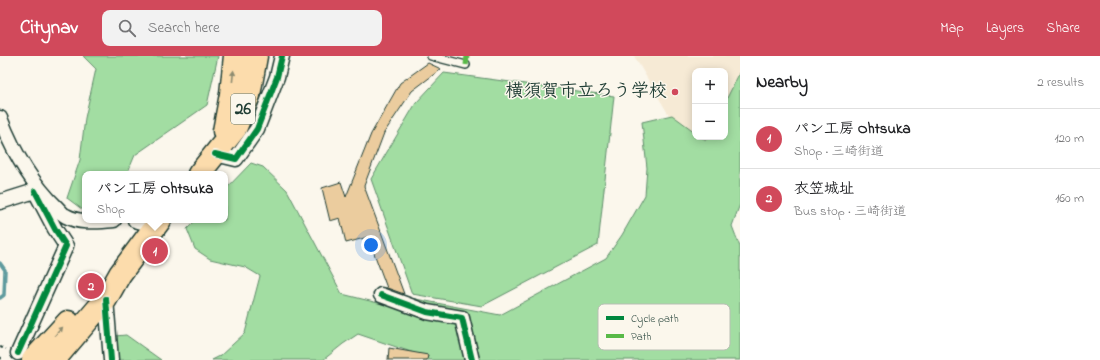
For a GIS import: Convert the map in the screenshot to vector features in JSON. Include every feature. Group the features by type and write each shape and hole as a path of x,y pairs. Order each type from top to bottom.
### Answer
{"main road":[{"name":"26","path":"215,154 225,126 231,94 235,56"},
{"name":"26","path":"201,171 235,129 249,95 256,56"},
{"path":"54,360 106,299 120,274 158,223"},
{"path":"26,356 96,290 120,274"}],"street":[{"path":"215,154 236,159 257,129 277,77 282,56"},
{"path":"0,118 13,147 36,188 55,229 66,246 26,356"},
{"path":"0,202 36,188"},
{"path":"36,188 66,216 82,221"},
{"path":"381,295 427,312 462,318 472,360"},
{"path":"106,299 111,360"}],"lane":[{"path":"431,56 466,65"}],"shaded area":[{"name":"横須賀市立ろう学校","path":"634,56 740,56 740,70 728,105 728,68 692,68 692,140 713,140 692,154"}],"green space":[{"path":"83,56 218,56 207,105 135,155 128,171 82,171 82,209 67,198 80,160 85,118 96,69"},
{"path":"740,72 740,204 732,226 740,247 740,360 418,360 417,354 358,334 323,360 212,360 220,356 245,333 260,276 245,267 210,259 195,249 187,229 193,223 228,223 228,187 251,163 263,167 287,190 342,294 386,305 410,298 500,315 606,258 622,235 645,195 647,168 642,122 672,115 692,130 692,140 728,140 728,96"},
{"path":"444,73 614,96 598,245 482,306 412,294 371,179 416,103"},
{"path":"126,335 161,360 118,360 109,342 115,336"}],"building":[{"path":"428,63 441,69 412,91 384,133 364,186 404,294 387,288 368,237 346,243 340,218 330,221 322,188 341,182 346,197 371,134 400,83"},
{"path":"389,348 428,355 427,360 388,360"}],"waterway":[{"path":"0,263 5,270 4,295 0,298"}],"marked path":[{"path":"466,65 467,56"}],"cycle path":[{"path":"215,154 236,159 257,129 277,77 282,56"},
{"path":"18,353 66,246 55,229 35,191"},
{"path":"381,295 427,312 462,318 472,360"},
{"path":"106,299 111,360"}],"place":[{"name":"横須賀市立ろう学校","path":"675,92"},
{"name":"パン工房 Ohtsuka","path":"155,251"},
{"name":"衣笠城址","path":"91,286"}]}
